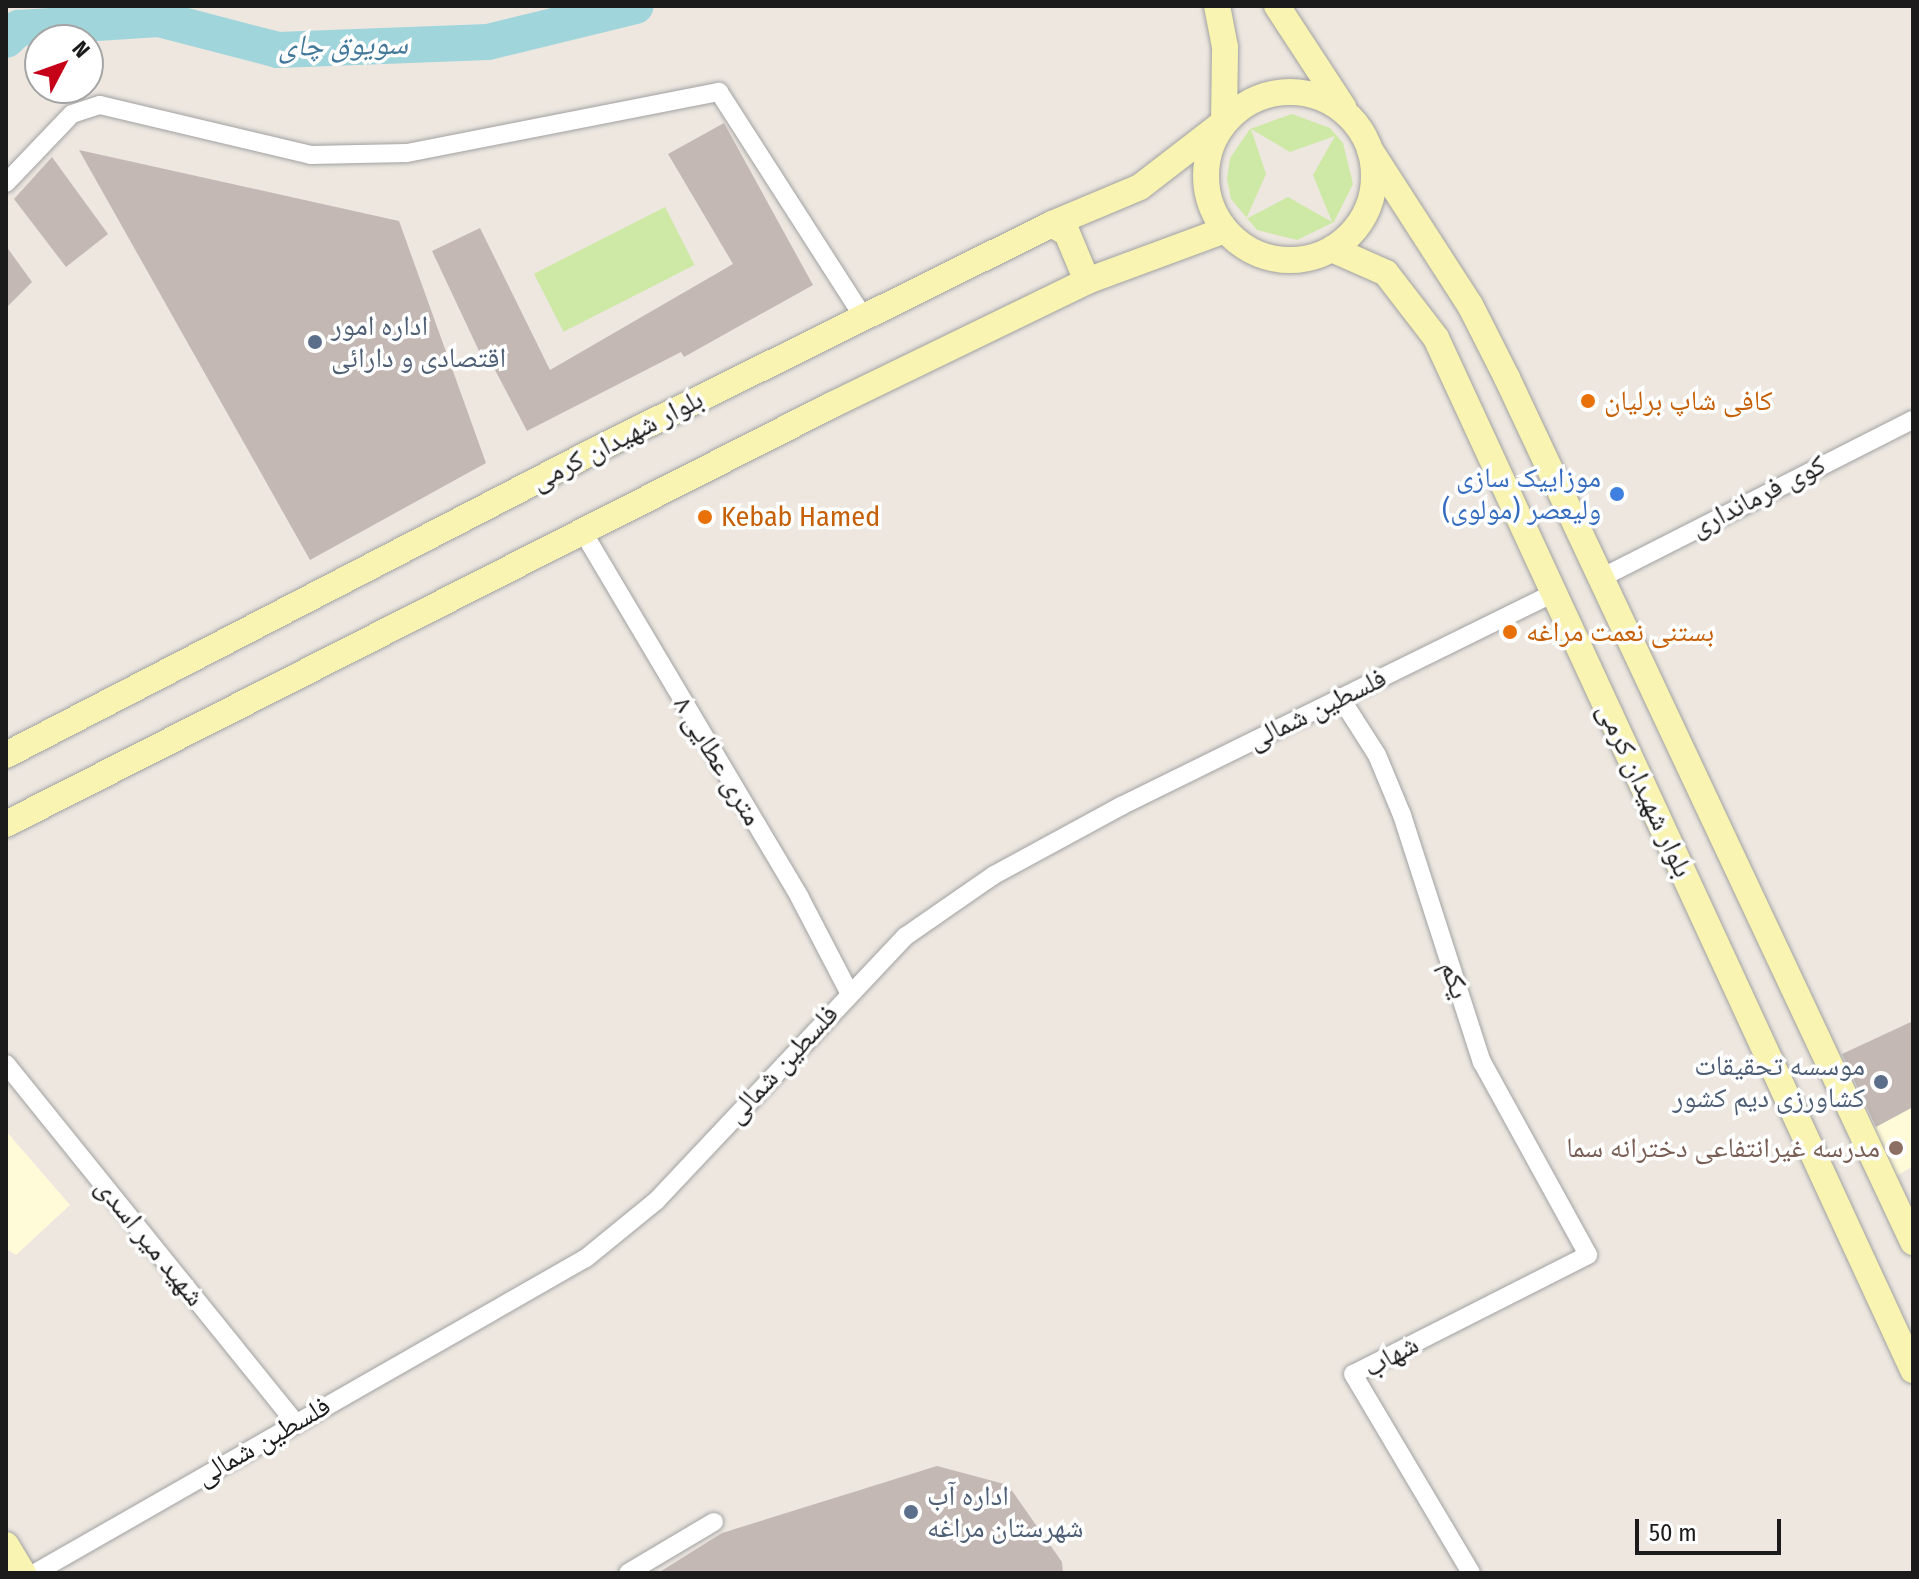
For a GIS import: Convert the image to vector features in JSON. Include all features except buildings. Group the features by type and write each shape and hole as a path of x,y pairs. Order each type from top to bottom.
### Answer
{"main road":[{"path":"1217,6 1225,47 1224,122 1205,171 1222,231 1259,254 1284,260 1332,249 1368,206 1374,178 1370,150 1277,6"},
{"path":"1224,122 1243,105 1279,93 1343,107"},
{"name":"بلوار شهیدان کرمی","path":"6,755 594,451 1052,224 1140,187 1224,122"},
{"name":"بلوار شهیدان کرمی","path":"1370,150 1470,305 1605,576 1913,1242"},
{"path":"1052,224 1067,233 1087,281"},
{"path":"6,824 1087,281 1222,231"},
{"name":"بلوار شهیدان کرمی","path":"1332,249 1386,273 1436,338 1913,1370"},
{"path":"1436,338 1449,318 1470,305"},
{"path":"6,1545 23,1573"}],"street":[{"path":"6,183 72,114 100,105 311,155 394,153 719,92 865,319"},
{"name":"کوی فرمانداری","path":"1605,576 1913,420"},
{"name":"۸ متری عطایی","path":"583,532 800,898 849,992"},
{"name":"فلسطین شمالی","path":"35,1573 294,1421 586,1258 656,1201 849,992 906,936 994,875 1340,697 1554,593"},
{"name":"یکم","path":"1340,697 1377,755 1402,815 1482,1062 1588,1255"},
{"name":"شهید میر اسدی","path":"6,1064 294,1421"},
{"name":"شهاب","path":"1471,1573 1353,1374 1588,1255"},
{"path":"628,1573 714,1522"}],"shaded area":[{"name":"مدرسه غیرانتفاعی دخترانه سما","path":"1913,1107 1913,1166 1893,1178 1871,1129"},
{"path":"6,1131 70,1205 16,1255 6,1249"}],"green space":[{"path":"1292,114 1330,128 1343,143 1353,184 1334,222 1297,240 1257,230 1231,199 1227,179 1230,158 1250,129","holes":["1251,129 1290,152 1335,136 1313,175 1332,222 1288,197 1247,218 1266,174"]},
{"path":"665,207 695,265 564,332 534,274"}],"waterway":[{"name":"سویوق چای","path":"6,40 19,28 159,19 278,50 488,42 636,6"}],"place":[{"name":"اداره امور اقتصادی و دارائی","path":"315,342"},
{"name":"کافی شاپ برلیان","path":"1588,401"},
{"name":"موزاییک سازی ولیعصر (مولوی)","path":"1617,494"},
{"name":"Kebab Hamed","path":"705,517"},
{"name":"بستنی نعمت مراغه","path":"1510,632"},
{"name":"موسسه تحقیقات کشاورزی دیم کشور","path":"1881,1082"},
{"name":"مدرسه غیرانتفاعی دخترانه سما","path":"1896,1148"},
{"name":"اداره آب شهرستان مراغه","path":"911,1512"}]}
